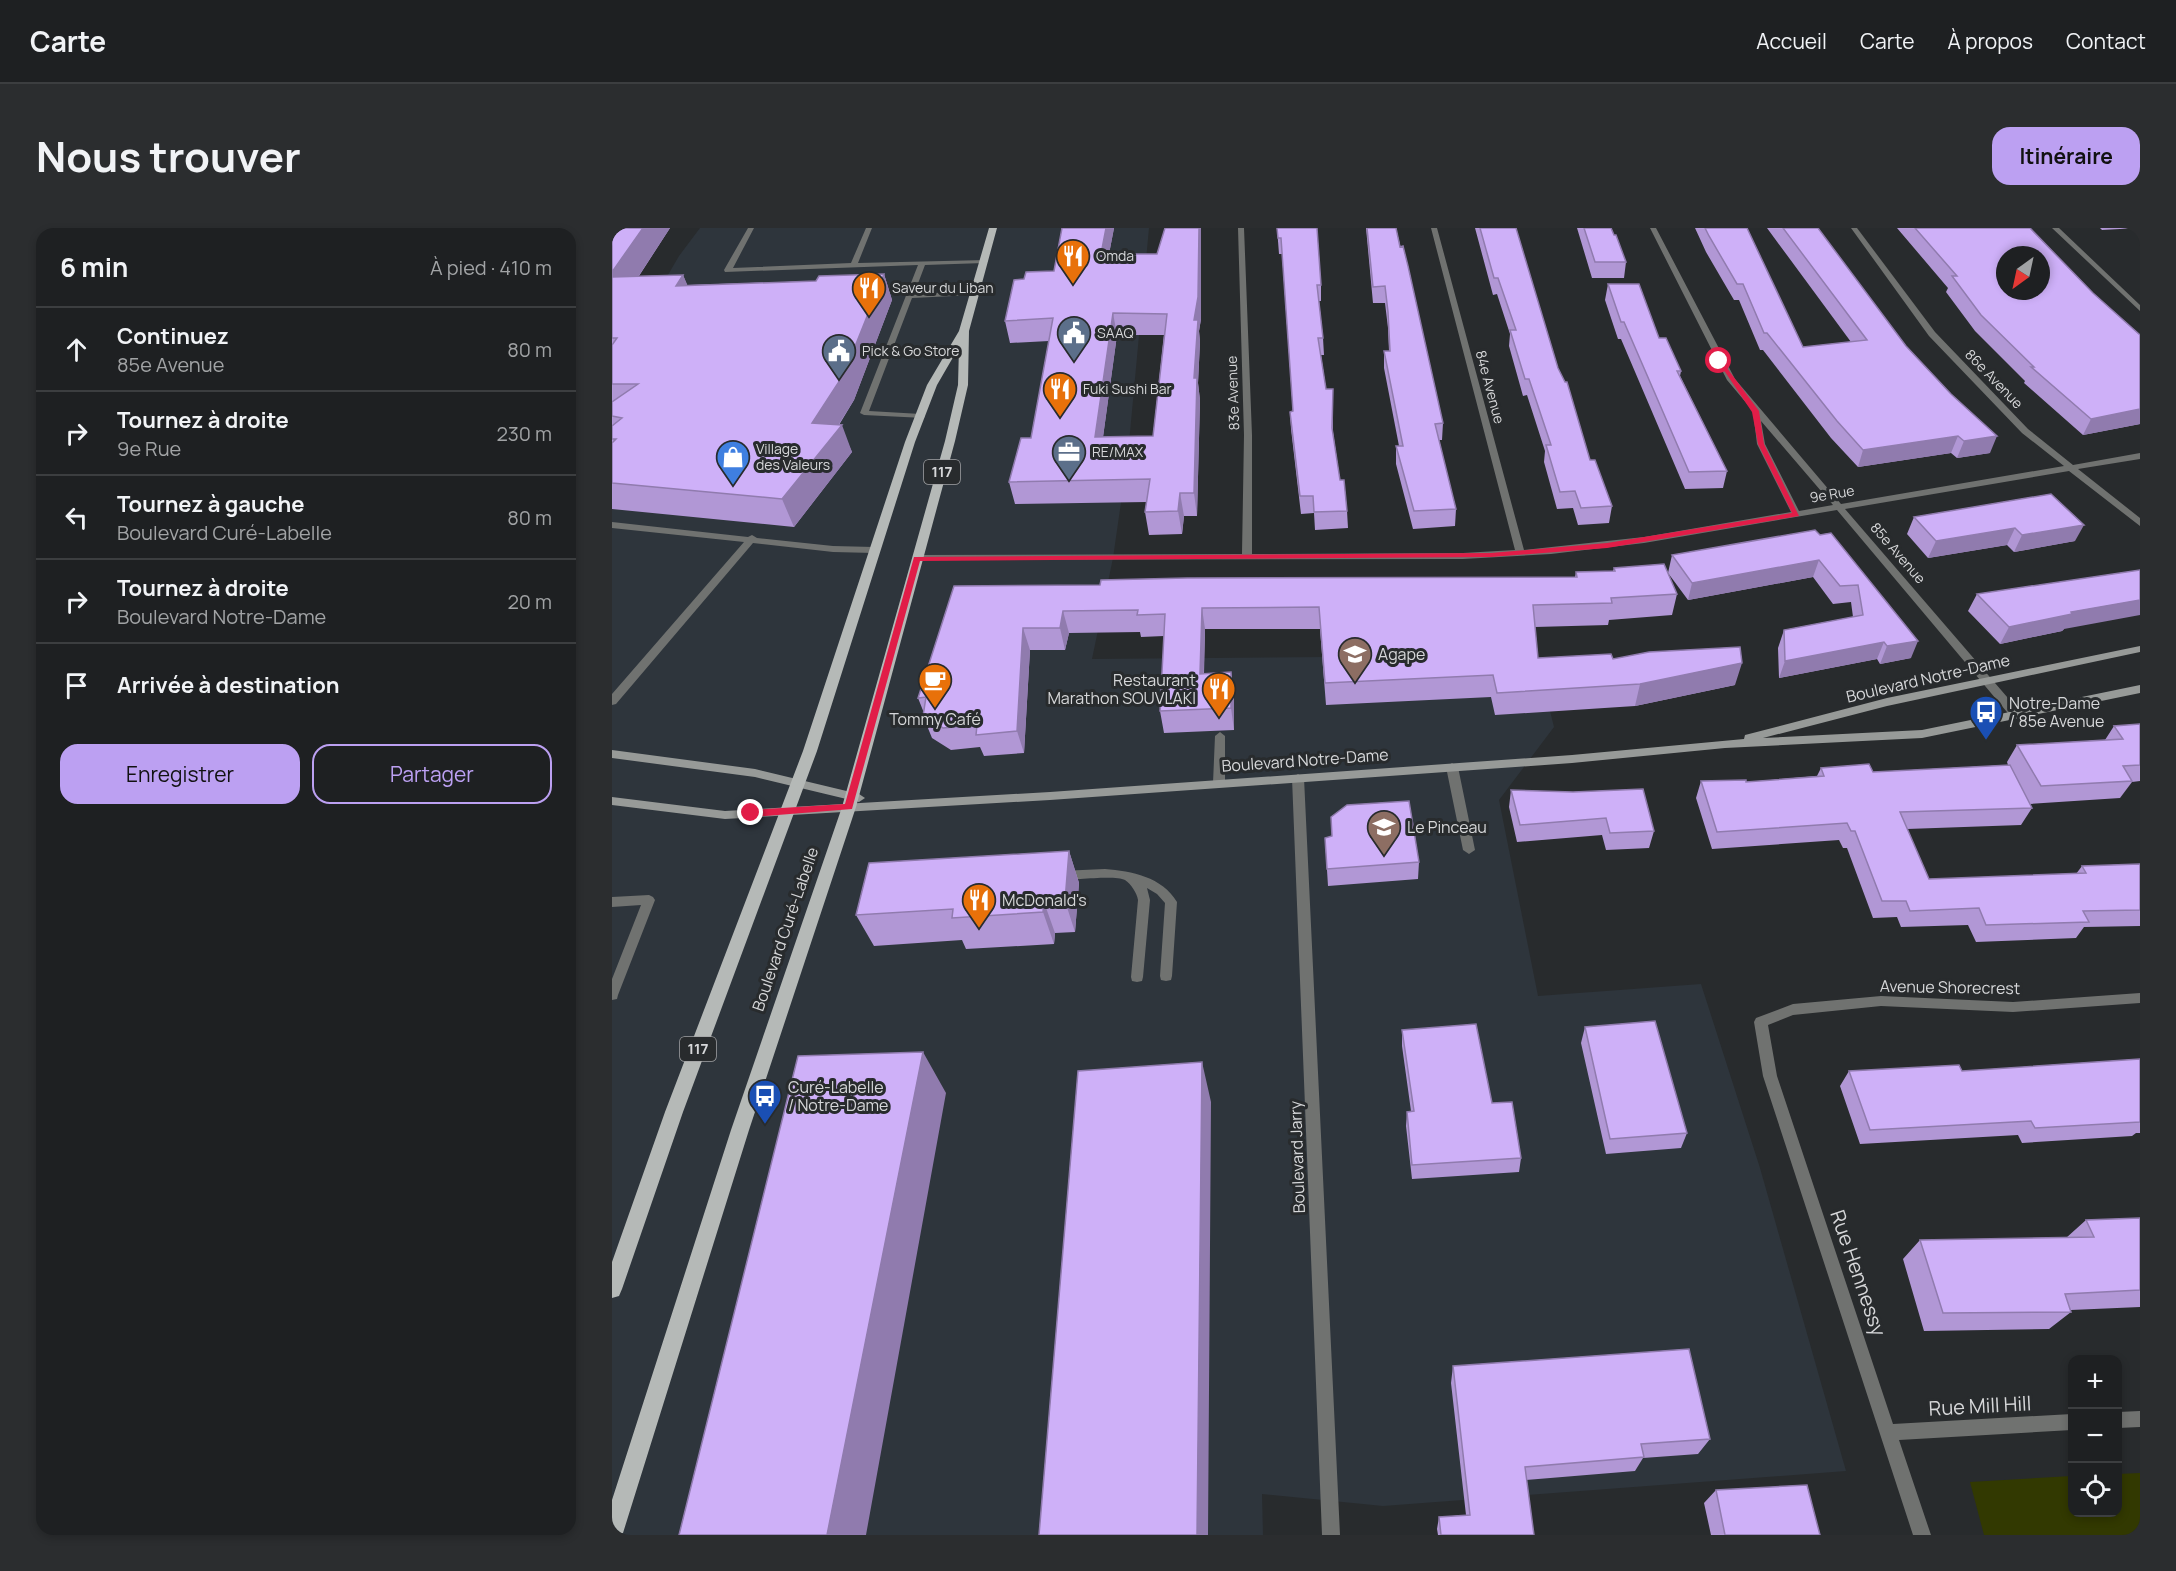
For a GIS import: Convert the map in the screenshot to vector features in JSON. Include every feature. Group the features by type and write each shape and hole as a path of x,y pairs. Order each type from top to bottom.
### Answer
{"main road":[{"name":"Boulevard Curé-Labelle","path":"612,1533 736,1140 850,802 939,482 963,385 964,331 993,228"},
{"name":"Boulevard Curé-Labelle","path":"612,1290 674,1112 798,783 874,550 932,386 964,331"}],"street":[{"path":"751,228 728,270 984,261"},
{"path":"853,266 869,228"},
{"name":"83e Avenue","path":"1241,228 1248,435 1247,557"},
{"name":"84e Avenue","path":"1434,228 1520,554"},
{"name":"85e Avenue","path":"1653,228 1725,372 1838,508 2016,714"},
{"name":"86e Avenue","path":"1854,228 1932,334 2025,431 2140,523"},
{"path":"2055,228 2140,309"},
{"path":"921,416 864,413 922,263"},
{"path":"910,296 974,293"},
{"name":"85e Avenue","path":"1756,411 1761,444 1796,514"},
{"name":"9e Rue","path":"916,558 1520,554 1635,542 2140,456"},
{"path":"612,525 752,538 833,549 874,550"},
{"path":"612,701 752,538"},
{"name":"Boulevard Notre-Dame","path":"1725,744 1887,702 2140,649"},
{"name":"Boulevard Notre-Dame","path":"612,801 725,815 788,811 850,802 886,805 1589,758 1725,744 1922,734 2140,688"},
{"path":"1219,783 1220,736"},
{"name":"Boulevard Notre-Dame","path":"612,754 755,772 798,783 850,802"},
{"path":"1452,767 1468,850"},
{"name":"Boulevard Jarry","path":"1298,778 1331,1535"},
{"path":"1049,877 1105,873 1125,875 1156,887 1171,902 1166,976"},
{"path":"1125,875 1142,890 1144,900 1137,977"},
{"path":"612,902 649,900 612,995"},
{"name":"Avenue Shorecrest","path":"1761,1022 1793,1010 1881,1001 2013,1007 2140,998"},
{"name":"Rue Hennessy","path":"1761,1022 1770,1076 1922,1535"},
{"path":"2122,1420 2140,1419"},
{"name":"Rue Mill Hill","path":"1889,1432 2068,1422"}],"shaded area":[{"path":"700,228 1149,228 1128,454 1113,558 1092,659 1328,657 1533,643 1554,727 1499,800 1538,996 1701,984 1760,1168 1846,1471 1383,1506 1262,1494 1263,1535 612,1535 612,371 679,256"}],"green space":[{"path":"2140,1473 2140,1535 1984,1535 1970,1482 2068,1476 2068,1517 2122,1517 2122,1474"}],"building":[{"path":"612,228 643,228 612,272"},
{"path":"1062,228 1106,228 1101,254 1157,254 1165,228 1199,228 1198,297 1194,320 1198,320 1194,378 1197,378 1194,493 1180,493 1178,511 1145,512 1150,479 1009,482 1021,438 1031,438 1053,318 1005,321 1014,280 1024,279 1026,272 1054,271","holes":["1113,313 1167,314 1153,436 1095,437"]},
{"path":"1277,228 1317,228 1321,285 1317,285 1323,338 1318,338 1326,389 1333,389 1332,428 1340,480 1344,480 1347,511 1314,512 1313,496 1300,496 1290,412 1293,411 1281,238 1278,238"},
{"path":"1367,228 1396,228 1400,247 1403,246 1443,423 1435,424 1456,509 1414,511 1396,446 1403,446 1384,351 1390,351 1385,286 1373,287"},
{"path":"1480,228 1516,228 1558,368 1567,382 1590,460 1595,460 1612,506 1581,508 1575,491 1560,492 1546,445 1551,445 1529,379 1525,379 1510,330 1516,330 1498,278 1494,278"},
{"path":"1584,228 1611,228 1626,262 1595,262"},
{"path":"1705,228 1747,228 1803,347 1867,340 1783,228 1818,228 1906,346 1951,394 1997,436 1964,441 1958,436 1863,450 1767,333 1764,333 1743,284 1737,284"},
{"path":"1915,228 2030,228 2047,246 1996,246 1996,300 2050,300 2050,249 2093,293 2140,335 2140,409 2091,419 2031,367 2034,367 1981,315 1952,276 1957,276"},
{"path":"884,274 844,374 812,423 842,425 782,499 612,483 612,443 616,439 612,439 612,426 622,418 612,416 612,402 638,384 612,384 612,345 617,338 612,338 612,277 683,275 676,286 816,281 819,276"},
{"path":"1608,284 1639,284 1659,338 1666,338 1681,371 1677,371 1727,471 1689,472 1624,322 1621,322"},
{"path":"2051,494 2084,525 2022,535 2015,528 1936,541 1914,517"},
{"path":"1815,530 1820,535 1831,533 1918,641 1887,646 1884,642 1785,661 1784,630 1863,615 1858,585 1840,586 1819,560 1692,583 1672,555"},
{"path":"1664,564 1677,594 1611,598 1612,603 1533,605 1538,658 1611,654 1613,659 1649,652 1740,647 1742,663 1640,684 1497,693 1493,675 1325,683 1319,607 1202,608 1200,674 1231,672 1231,708 1160,711 1165,614 1137,615 1138,610 1063,611 1060,628 1023,628 1017,731 976,735 977,725 943,728 923,716 926,697 918,698 954,586 1100,585 1101,580 1187,578 1577,577 1576,572 1615,571 1614,568"},
{"path":"2140,570 2140,600 2071,612 2072,614 2009,627 1977,594"},
{"path":"2140,724 2140,765 2123,766 2132,781 2041,786 2017,745 2123,739 2114,726"},
{"path":"1869,764 1873,772 2010,765 2032,808 1900,812 1929,879 2086,873 2082,866 2140,864 2140,910 2083,911 2089,922 1986,925 1979,908 1910,911 1906,901 1882,901 1855,831 1851,831 1847,823 1717,832 1701,781 1746,780 1746,782 1824,776 1821,768"},
{"path":"1643,789 1654,831 1610,833 1606,818 1520,825 1511,790 1573,792"},
{"path":"1409,801 1419,862 1327,869 1325,838 1332,836 1331,817 1347,805"},
{"path":"1069,851 1065,901 1044,902 1043,912 952,918 953,909 856,915 869,863"},
{"path":"1655,1021 1687,1133 1610,1139 1585,1027"},
{"path":"1476,1024 1492,1103 1512,1102 1521,1158 1412,1165 1407,1112 1414,1111 1402,1030"},
{"path":"923,1052 827,1535 679,1535 798,1056"},
{"path":"2140,1059 2140,1122 2035,1128 2031,1121 1870,1130 1849,1071 1959,1065 1962,1071"},
{"path":"1202,1062 1197,1535 1039,1535 1078,1071"},
{"path":"2140,1218 2140,1290 2065,1294 2071,1312 1943,1313 1920,1240 2094,1237 2086,1220"},
{"path":"1689,1349 1710,1439 1641,1444 1644,1457 1525,1467 1534,1535 1441,1535 1439,1517 1470,1515 1453,1366"},
{"path":"1807,1485 1820,1535 1725,1535 1716,1490"}],"place":[{"name":"Omda","path":"1073,285"},
{"name":"Saveur du Liban","path":"869,317"},
{"name":"SAAQ","path":"1074,362"},
{"name":"Pick & Go Store","path":"839,380"},
{"name":"Fuki Sushi Bar","path":"1060,418"},
{"name":"RE/MAX","path":"1069,481"},
{"name":"Village des Valeurs","path":"733,486"},
{"name":"Agape","path":"1355,683"},
{"name":"Tommy Café","path":"935,709"},
{"name":"Restaurant Marathon SOUVLAKI","path":"1219,718"},
{"name":"Notre-Dame / 85e Avenue","path":"1986,741"},
{"name":"Le Pinceau","path":"1384,856"},
{"name":"McDonald's","path":"979,929"},
{"name":"Curé-Labelle / Notre-Dame","path":"765,1125"}],"route":[{"path":"751,813 849,807 916,558 1491,555 1607,545 1796,514 1761,444 1756,411 1719,361"}]}
